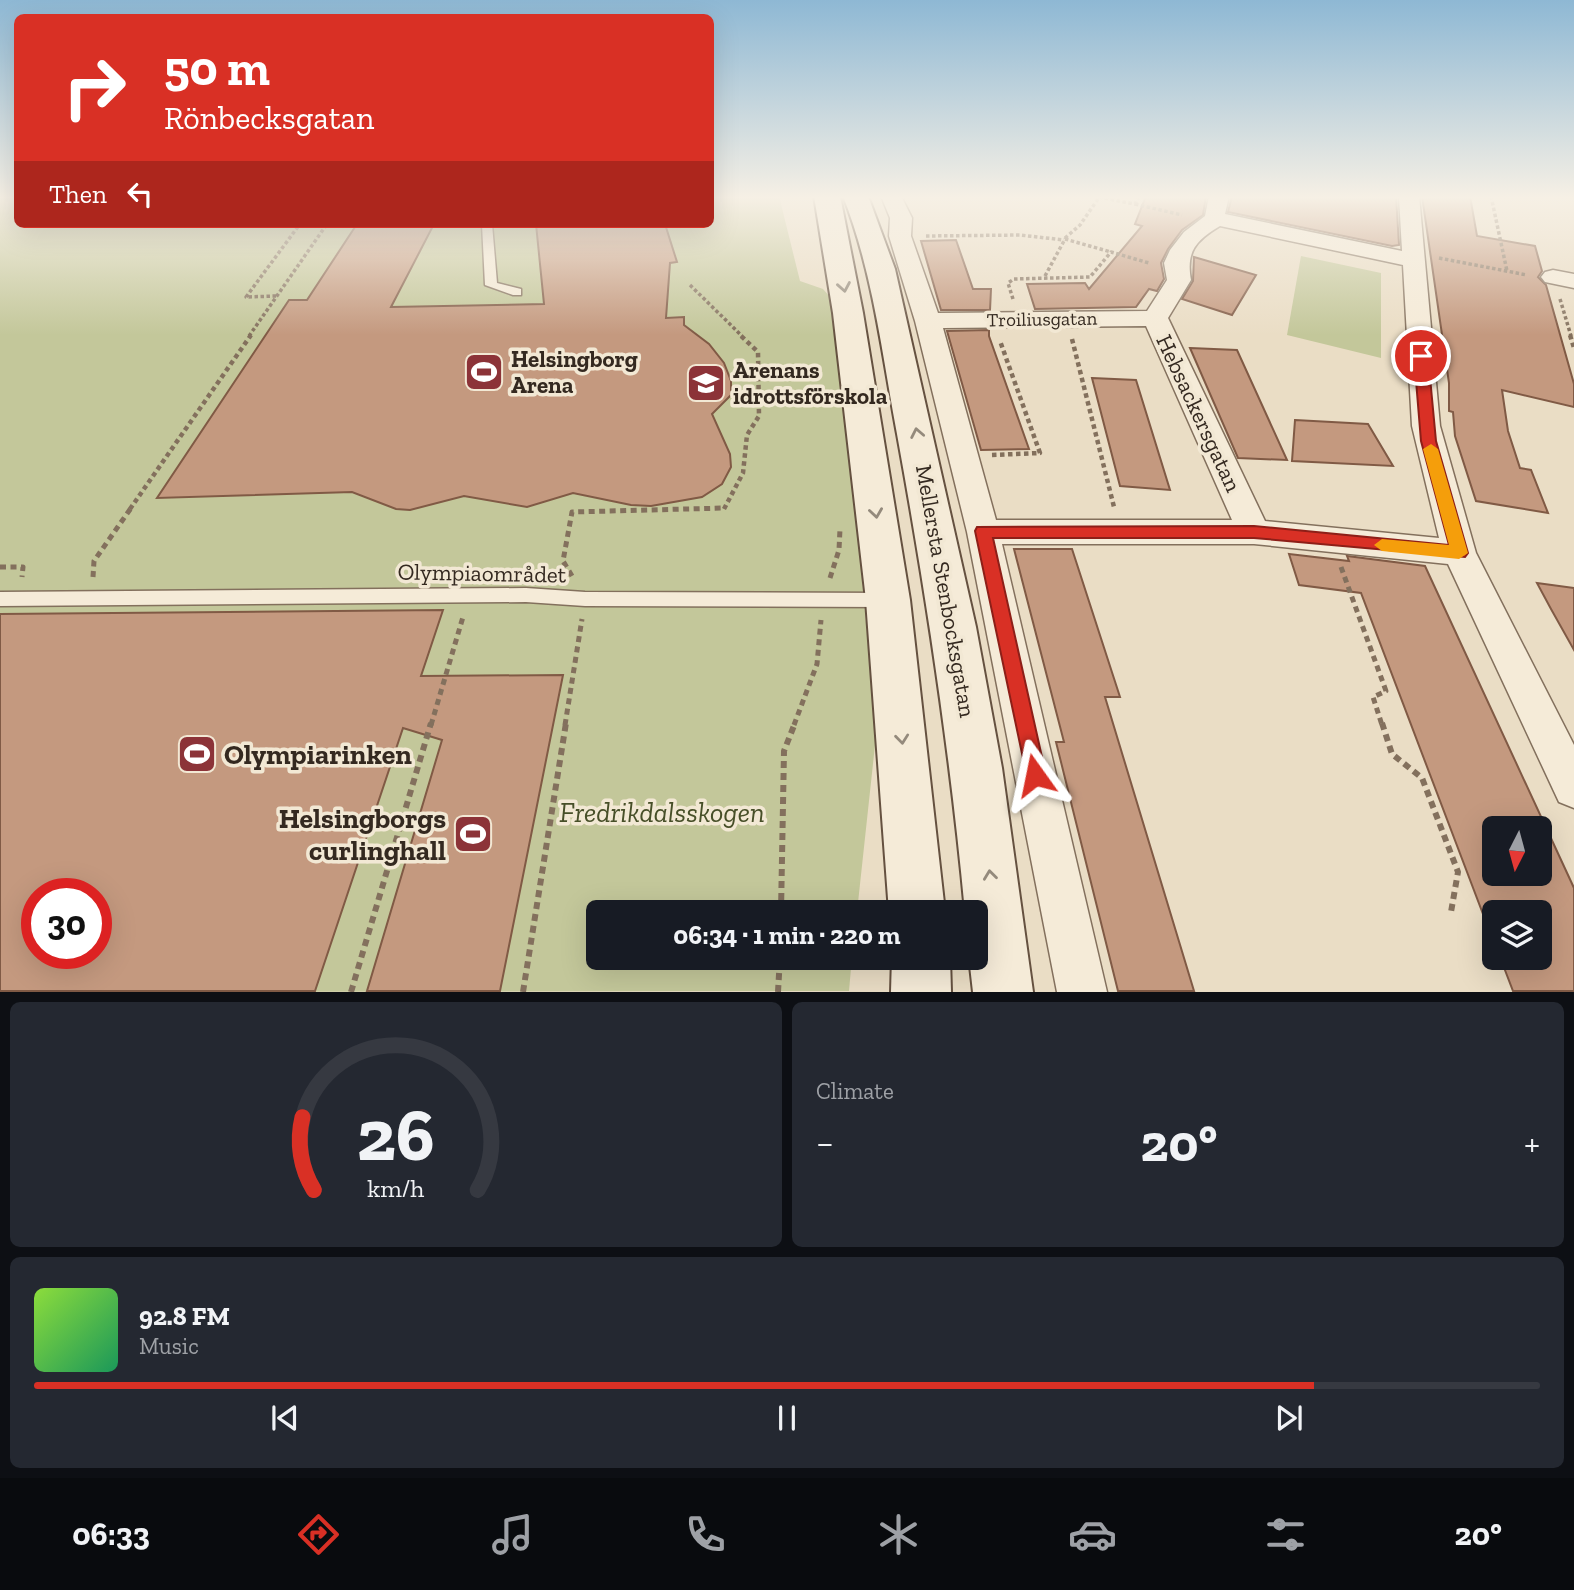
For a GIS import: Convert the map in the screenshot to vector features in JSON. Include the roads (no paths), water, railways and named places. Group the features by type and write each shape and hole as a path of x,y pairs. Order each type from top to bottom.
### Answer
{"main road":[{"path":"835,242 848,313 888,600 916,900"},
{"name":"Mellersta Stenbocksgatan","path":"871,242 881,270 954,627 978,768 1003,992"},
{"path":"921,970 922,992"}],"street":[{"name":"Mellersta Stenbocksgatan","path":"903,242 928,321 983,531 1082,992"},
{"name":"Hebsackersgatan","path":"1190,242 1178,257 1180,280 1155,317 1254,532"},
{"path":"1350,242 1415,257"},
{"path":"1414,242 1426,426 1459,553 1574,788"},
{"name":"Troiliusgatan","path":"928,321 1155,317"},
{"path":"983,531 1254,532 1459,553"}],"lane":[{"path":"488,242 491,285 517,292"},
{"name":"Olympiaområdet","path":"0,599 466,596 888,600"}],"place":[{"name":"Helsingborg Arena","path":"484,372"},
{"name":"Arenans idrottsförskola","path":"706,383"},
{"name":"Olympiarinken","path":"197,754"},
{"name":"Helsingborgs curlinghall","path":"473,834"}],"park label":[{"name":"Fredrikdalsskogen","path":"662,812"}]}
